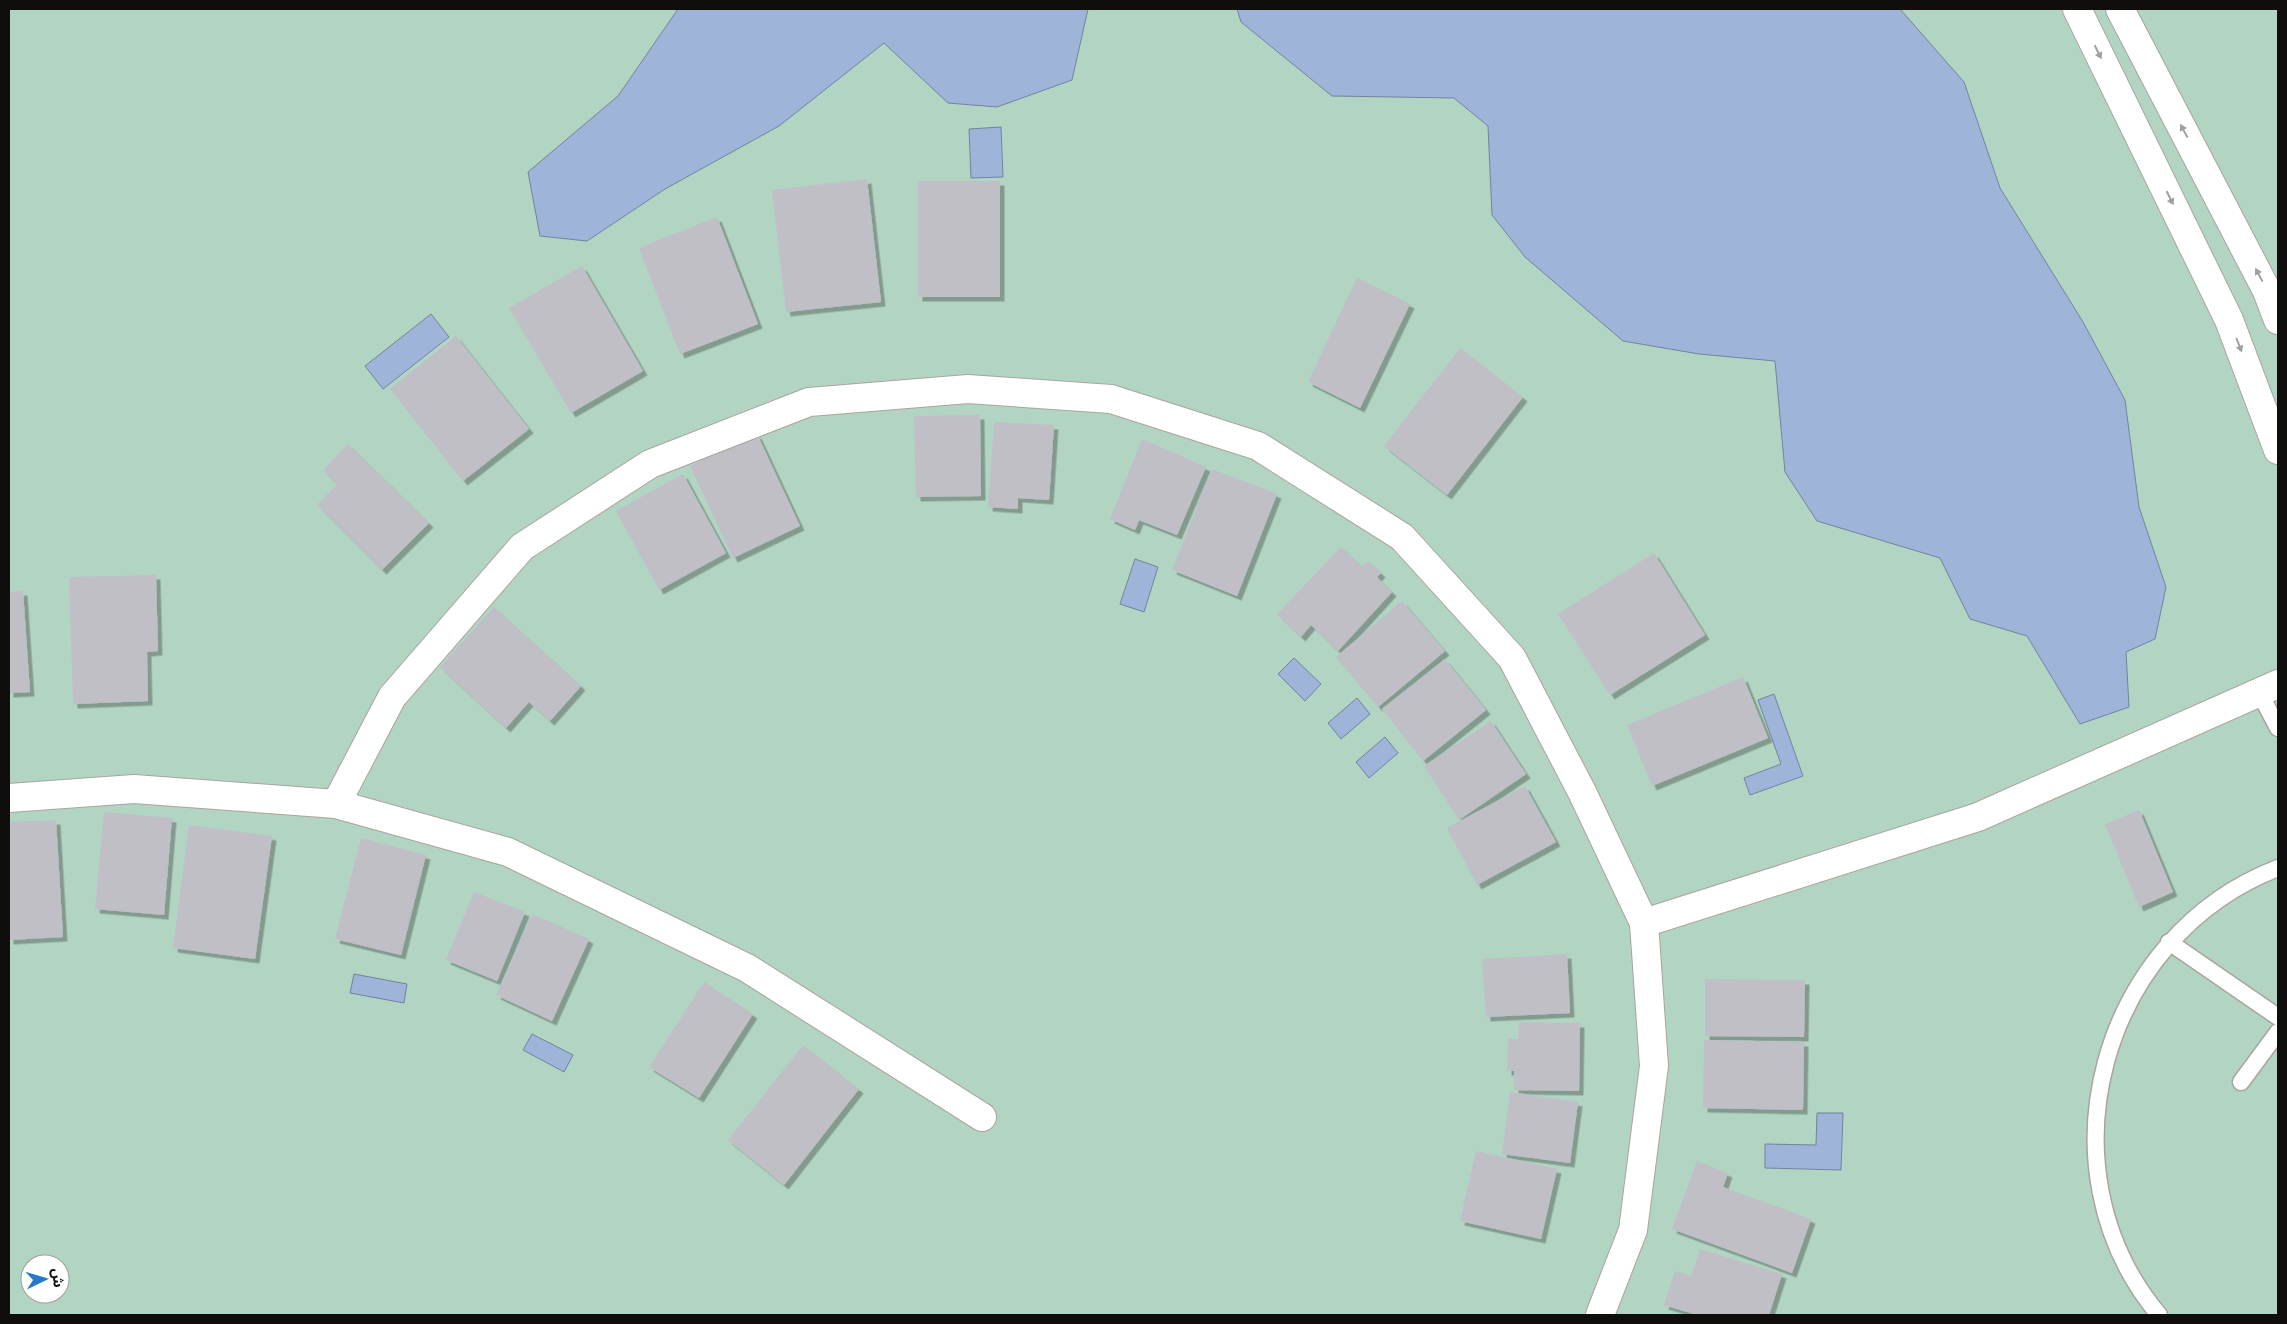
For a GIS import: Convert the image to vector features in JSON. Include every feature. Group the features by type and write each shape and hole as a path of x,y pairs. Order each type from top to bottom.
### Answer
{"street":[{"path":"2077,9 2230,320 2278,450"},
{"path":"2120,9 2267,291 2278,320"},
{"path":"336,804 392,697 522,547 650,464 809,402 968,389 1111,399 1258,446 1402,538 1512,658 1582,792 1644,923 1654,1066 1633,1230 1600,1315"},
{"path":"1644,923 1978,817 2269,688"},
{"path":"9,798 134,789 336,804 508,852 747,968 982,1117"}],"lane":[{"path":"2269,688 2278,728"},
{"path":"2160,1315 2148,1302 2128,1268 2112,1231 2101,1192 2096,1152 2097,1112 2103,1072 2114,1034 2132,998 2152,963 2170,942 2187,924 2223,895 2278,868"},
{"path":"2170,942 2278,1018"},
{"path":"2241,1082 2278,1032"}],"green space":[{"path":"9,9 2278,9 2278,1315 9,1315"}],"water":[{"path":"678,9 1088,9 1072,80 997,107 948,103 884,43 779,126 665,189 587,241 540,236 528,172 618,96"},
{"path":"1237,9 1900,9 1964,82 2000,188 2083,322 2125,400 2139,507 2166,587 2155,639 2126,652 2129,707 2080,724 2027,636 1970,619 1940,558 1817,521 1785,472 1775,361 1699,354 1623,341 1525,257 1492,215 1488,126 1454,98 1332,96 1241,22"},
{"path":"1001,127 1003,177 971,178 969,129"},
{"path":"431,314 449,337 383,389 365,366"},
{"path":"1135,559 1158,567 1144,612 1120,604"},
{"path":"1294,658 1321,684 1305,701 1278,674"},
{"path":"1774,694 1803,776 1750,795 1744,778 1781,764 1758,700"},
{"path":"1357,698 1370,714 1341,739 1328,723"},
{"path":"1385,737 1398,753 1369,778 1356,762"},
{"path":"354,974 407,984 404,1003 350,993"},
{"path":"532,1034 573,1055 564,1072 523,1050"},
{"path":"1817,1113 1843,1113 1841,1170 1765,1168 1765,1144 1816,1145"}],"building":[{"path":"867,179 881,302 786,312 772,190"},
{"path":"918,181 1000,181 1000,297 918,297"},
{"path":"717,217 758,324 680,354 639,248"},
{"path":"582,266 643,371 571,413 509,308"},
{"path":"1357,278 1410,304 1360,408 1308,382"},
{"path":"456,336 529,429 463,481 390,389"},
{"path":"1460,348 1523,397 1447,495 1384,446"},
{"path":"980,415 981,496 916,497 914,416"},
{"path":"994,422 1054,425 1049,500 1018,498 1018,509 988,507"},
{"path":"757,434 800,526 733,558 690,466"},
{"path":"1142,439 1206,467 1177,535 1139,520 1135,530 1110,519"},
{"path":"348,444 429,523 382,570 317,505 337,484 323,470"},
{"path":"1212,469 1277,494 1237,596 1172,570"},
{"path":"683,474 726,553 659,590 616,511"},
{"path":"1341,547 1362,567 1368,561 1381,573 1377,577 1392,592 1338,651 1311,625 1301,637 1277,614"},
{"path":"1654,553 1705,635 1610,695 1558,614"},
{"path":"156,575 158,651 147,652 148,701 73,704 69,577"},
{"path":"23,591 30,692 9,693 9,592"},
{"path":"1402,601 1445,651 1378,707 1336,657"},
{"path":"494,607 581,686 550,721 529,702 506,728 440,667"},
{"path":"1445,659 1486,710 1423,761 1382,709"},
{"path":"1743,677 1768,738 1652,786 1627,725"},
{"path":"1491,721 1526,774 1459,820 1424,766"},
{"path":"1525,786 1556,842 1477,885 1447,828"},
{"path":"2139,810 2173,892 2139,907 2105,824"},
{"path":"104,812 172,818 164,915 95,909"},
{"path":"56,820 63,937 9,940 9,822"},
{"path":"189,825 272,836 255,959 173,948"},
{"path":"361,838 426,855 401,955 335,939"},
{"path":"474,892 525,912 497,981 446,960"},
{"path":"532,914 589,939 552,1021 496,995"},
{"path":"1567,954 1570,1013 1486,1017 1482,959"},
{"path":"1705,979 1805,980 1804,1037 1705,1036"},
{"path":"704,982 753,1014 699,1098 649,1067"},
{"path":"1519,1022 1580,1023 1579,1091 1514,1090 1514,1071 1507,1071 1508,1039 1518,1039"},
{"path":"1704,1040 1804,1042 1803,1110 1703,1108"},
{"path":"803,1045 859,1089 784,1185 728,1140"},
{"path":"1510,1092 1578,1102 1570,1163 1502,1154"},
{"path":"1476,1151 1557,1169 1541,1239 1460,1221"},
{"path":"1697,1161 1728,1173 1723,1187 1811,1219 1792,1273 1672,1229"},
{"path":"1700,1249 1782,1274 1769,1315 1697,1315 1664,1305 1675,1271 1691,1276"}]}
